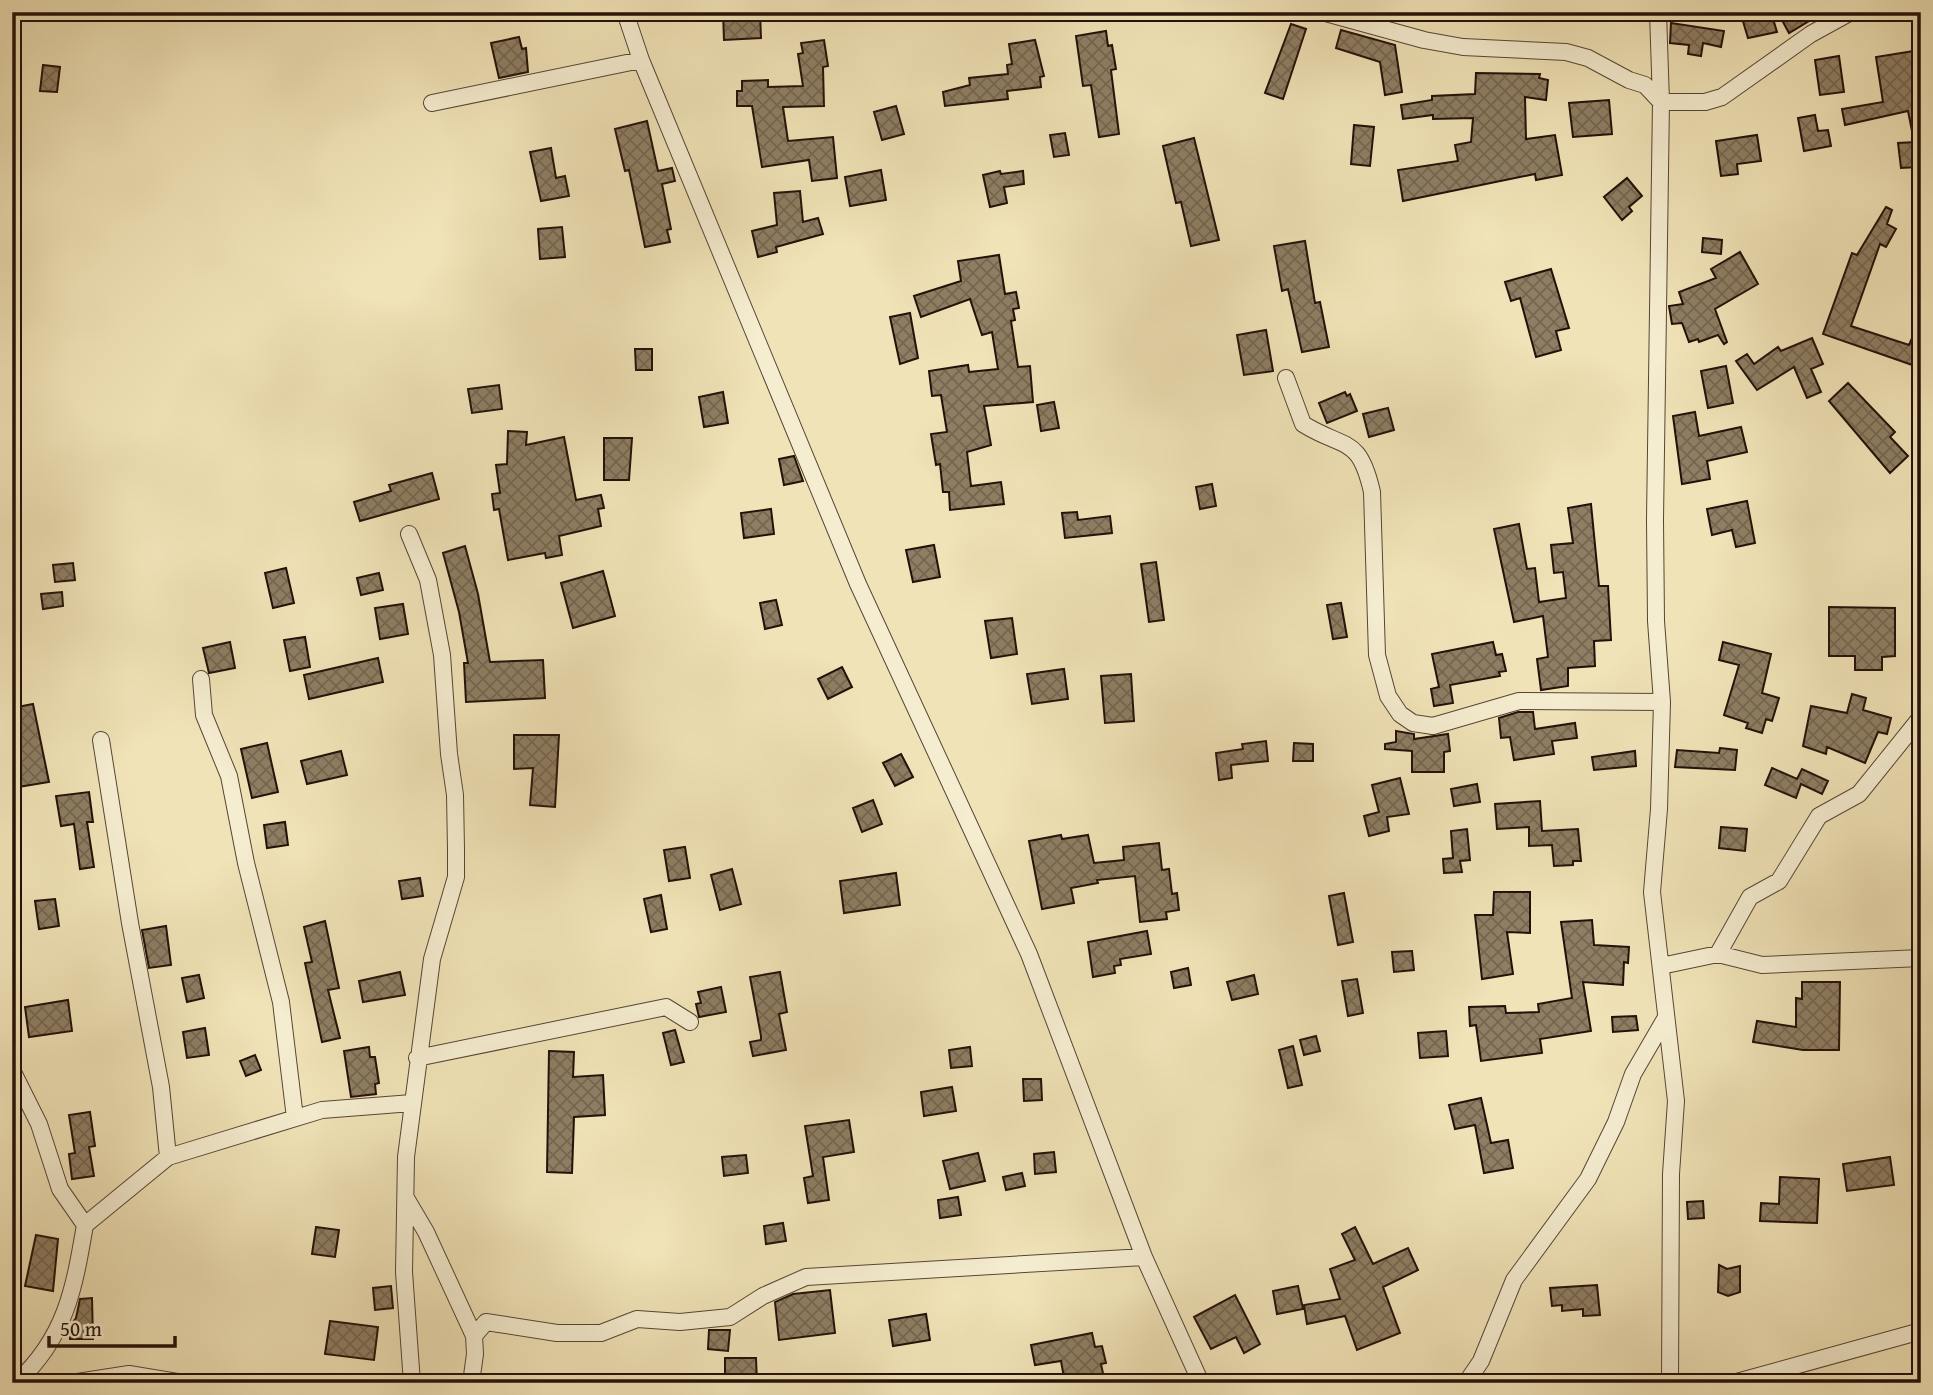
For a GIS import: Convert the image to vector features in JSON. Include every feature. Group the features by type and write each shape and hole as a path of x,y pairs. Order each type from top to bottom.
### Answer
{"street":[{"path":"625,12 640,60 858,584 1029,954 1144,1257 1201,1383"},
{"path":"1322,12 1424,40 1463,47 1566,52 1588,58 1629,80 1645,85 1661,102 1705,102 1721,97 1811,34 1851,12"},
{"path":"1658,12 1661,102 1655,533 1656,621 1662,702 1659,809 1652,892 1676,1101 1671,1174 1670,1383"},
{"path":"432,103 640,60"},
{"path":"1286,378 1303,424 1356,449 1366,466 1372,492 1377,655 1388,696 1400,714 1413,723 1433,726 1519,701 1662,702"},
{"path":"409,534 428,580 442,655 449,754 455,794 456,849 456,877 432,960 412,1103 405,1196 404,1272 412,1383"},
{"path":"201,679 204,715 229,776 246,863 281,1002 295,1118"},
{"path":"1718,954 1750,897 1780,881 1819,816 1859,794 1921,717"},
{"path":"102,740 130,923 161,1087 168,1157"},
{"path":"1661,965 1718,954 1762,965 1921,958"},
{"path":"417,1058 666,1007 690,1022"},
{"path":"1466,1383 1481,1361 1514,1280 1588,1180 1616,1122 1633,1074 1665,1019"},
{"path":"12,1070 39,1124 60,1189 85,1225"},
{"path":"16,1383 40,1357 67,1312 85,1225 168,1157 322,1110 412,1103"},
{"path":"405,1196 426,1232 474,1336 475,1354 471,1383"},
{"path":"474,1336 486,1322 557,1333 601,1333 637,1319 680,1322 730,1317 764,1296 806,1277 1144,1257"},
{"path":"1733,1383 1921,1331"},
{"path":"71,1383 129,1374 183,1383"}],"building":[{"path":"723,12 760,12 761,38 724,40"},
{"path":"1771,12 1777,32 1748,38 1742,18"},
{"path":"1794,12 1824,12 1789,33 1782,20"},
{"path":"1671,23 1724,31 1721,47 1703,43 1701,56 1688,54 1689,45 1670,43"},
{"path":"1291,24 1306,29 1283,99 1265,93"},
{"path":"1341,30 1395,45 1402,92 1385,95 1380,62 1336,48"},
{"path":"1106,31 1108,46 1112,45 1116,69 1111,70 1119,134 1099,137 1091,85 1083,86 1076,36"},
{"path":"519,37 522,49 526,48 528,72 499,78 491,43"},
{"path":"824,40 828,66 823,67 824,106 783,107 788,141 833,137 837,178 812,181 809,160 762,167 752,106 737,106 737,91 742,91 742,81 768,80 768,87 803,86 798,54 803,53 801,43"},
{"path":"1035,40 1044,76 1040,77 1041,87 1007,91 1008,99 945,106 943,92 970,85 969,78 1008,74 1007,65 1012,64 1009,44"},
{"path":"1914,51 1915,60 1921,59 1921,77 1917,77 1921,141 1914,141 1908,111 1845,125 1842,109 1883,102 1876,57"},
{"path":"1839,56 1844,92 1820,95 1815,60"},
{"path":"43,65 60,67 57,92 40,91"},
{"path":"1476,73 1540,74 1539,78 1548,80 1546,100 1525,97 1526,139 1555,135 1562,175 1536,180 1535,174 1403,201 1398,170 1458,161 1455,145 1471,142 1473,118 1433,119 1433,115 1403,119 1401,105 1432,100 1432,96 1475,94"},
{"path":"1609,100 1612,134 1573,137 1569,103"},
{"path":"896,106 904,134 882,140 874,112"},
{"path":"1815,115 1818,131 1828,130 1831,146 1804,151 1798,118"},
{"path":"647,121 658,171 672,168 675,181 662,184 671,229 667,230 670,242 645,247 629,170 625,171 615,129"},
{"path":"1354,125 1374,127 1370,166 1351,164"},
{"path":"1065,133 1069,155 1054,157 1050,135"},
{"path":"1757,135 1761,161 1737,164 1738,174 1721,176 1716,141"},
{"path":"1194,138 1219,240 1191,246 1181,202 1176,203 1163,146"},
{"path":"1916,142 1918,167 1901,168 1898,143"},
{"path":"551,148 556,178 565,176 569,196 541,201 530,152"},
{"path":"881,170 886,200 850,206 845,177"},
{"path":"1000,171 1001,174 1023,171 1024,184 1004,187 1007,203 990,207 983,175"},
{"path":"1627,178 1642,196 1629,207 1632,211 1622,220 1604,197"},
{"path":"800,191 803,222 818,218 823,234 776,247 777,252 758,257 752,231 777,225 774,193"},
{"path":"1886,207 1892,210 1887,224 1896,229 1886,247 1880,244 1851,326 1909,345 1921,318 1921,368 1823,334 1852,253 1857,255"},
{"path":"562,227 565,257 540,259 538,229"},
{"path":"1703,238 1722,240 1721,254 1702,252"},
{"path":"1305,241 1315,303 1320,302 1329,347 1302,352 1288,289 1282,291 1274,246"},
{"path":"1740,252 1758,284 1715,309 1727,342 1724,344 1718,335 1699,342 1698,339 1689,342 1682,323 1672,324 1669,306 1683,304 1679,292 1716,278 1711,269"},
{"path":"999,255 1005,294 1016,292 1019,308 1013,309 1015,320 1011,321 1018,367 1030,366 1033,402 984,406 991,445 967,452 971,486 1001,482 1004,504 950,510 949,492 943,492 940,464 936,465 931,434 947,432 941,395 932,396 929,371 968,365 969,372 998,369 992,332 982,335 970,299 921,317 914,296 961,281 958,261"},
{"path":"1551,269 1569,328 1556,331 1561,350 1536,357 1520,298 1511,301 1505,282"},
{"path":"910,313 918,358 900,364 890,317"},
{"path":"1266,330 1273,371 1244,375 1237,335"},
{"path":"1812,338 1823,364 1811,369 1821,392 1807,398 1794,367 1757,390 1736,361 1747,354 1754,364 1778,347 1781,351"},
{"path":"635,349 652,349 652,370 636,370"},
{"path":"1726,366 1733,403 1708,408 1701,371"},
{"path":"1848,383 1895,432 1890,437 1908,456 1890,473 1829,401"},
{"path":"499,385 502,409 472,413 468,389"},
{"path":"723,392 728,423 704,427 699,397"},
{"path":"1345,392 1347,396 1350,394 1357,411 1327,423 1319,403"},
{"path":"1054,402 1059,428 1041,431 1037,405"},
{"path":"1388,408 1394,430 1369,437 1363,414"},
{"path":"1695,412 1699,436 1741,427 1747,452 1707,461 1710,479 1682,484 1673,416"},
{"path":"508,431 527,432 526,445 564,437 576,500 601,495 604,508 598,509 601,526 559,536 562,555 546,558 545,553 508,560 499,509 494,510 492,494 500,493 496,465 507,464"},
{"path":"604,438 632,438 629,480 604,480"},
{"path":"794,456 803,481 784,485 779,459"},
{"path":"432,473 439,499 360,521 354,502 391,491 389,485"},
{"path":"1212,484 1216,506 1200,509 1196,487"},
{"path":"1747,501 1755,543 1736,547 1732,530 1712,535 1707,509"},
{"path":"1591,504 1599,586 1608,586 1611,640 1594,641 1595,666 1568,668 1568,686 1541,690 1537,659 1548,657 1543,616 1514,622 1494,529 1519,524 1527,569 1535,568 1539,602 1566,598 1563,572 1554,573 1551,545 1573,543 1568,508"},
{"path":"771,509 774,534 744,538 741,513"},
{"path":"1077,512 1078,520 1110,516 1112,533 1065,538 1062,513"},
{"path":"934,545 940,577 913,582 906,550"},
{"path":"465,546 478,594 490,662 543,660 545,698 466,702 464,663 468,663 459,612 443,553"},
{"path":"1156,562 1164,620 1149,622 1141,564"},
{"path":"73,563 75,580 55,582 53,565"},
{"path":"286,568 294,603 273,608 265,573"},
{"path":"603,571 615,616 573,628 561,583"},
{"path":"379,573 383,590 361,595 357,578"},
{"path":"62,592 63,606 43,609 41,594"},
{"path":"776,600 782,625 765,629 760,603"},
{"path":"1341,603 1347,637 1333,639 1327,605"},
{"path":"403,604 408,634 380,639 375,608"},
{"path":"1829,607 1895,608 1895,656 1882,657 1882,670 1855,670 1855,656 1829,656"},
{"path":"1012,618 1017,654 991,658 985,621"},
{"path":"305,637 310,667 290,671 284,640"},
{"path":"230,642 235,668 209,673 203,648"},
{"path":"1493,642 1496,655 1502,654 1506,671 1499,672 1500,676 1450,685 1453,703 1434,706 1431,689 1439,687 1432,654"},
{"path":"1723,642 1771,654 1762,693 1779,698 1772,721 1766,719 1762,733 1746,728 1748,723 1724,715 1739,665 1719,660"},
{"path":"378,658 383,682 309,699 304,675"},
{"path":"842,667 852,687 828,699 818,679"},
{"path":"1064,669 1068,699 1032,704 1027,674"},
{"path":"1131,674 1134,721 1105,723 1101,676"},
{"path":"1852,694 1866,698 1863,710 1891,718 1887,734 1878,732 1865,763 1827,747 1826,754 1803,746 1811,706 1847,713"},
{"path":"33,704 49,782 12,788 12,708"},
{"path":"1518,712 1533,712 1535,729 1575,723 1577,738 1552,741 1554,754 1514,760 1510,737 1501,738 1499,718"},
{"path":"1396,731 1414,734 1414,739 1448,734 1450,751 1444,752 1444,772 1412,772 1412,751 1385,749 1385,744 1396,742"},
{"path":"514,735 559,735 555,807 530,805 533,768 514,769"},
{"path":"1266,741 1268,761 1231,765 1232,778 1219,780 1216,753 1243,749 1242,744"},
{"path":"267,743 278,792 252,798 241,749"},
{"path":"1294,743 1313,744 1313,761 1293,761"},
{"path":"1720,748 1737,750 1735,770 1675,767 1677,750 1719,753"},
{"path":"341,751 347,775 307,784 301,761"},
{"path":"1635,751 1636,766 1594,770 1592,757"},
{"path":"901,754 913,777 895,786 883,763"},
{"path":"1772,768 1797,779 1802,769 1828,781 1822,794 1801,784 1796,798 1765,785"},
{"path":"1400,778 1409,814 1387,817 1389,831 1369,836 1364,816 1379,812 1372,785"},
{"path":"1477,784 1480,802 1454,806 1451,789"},
{"path":"89,792 93,822 87,822 94,867 80,869 74,824 61,826 56,796"},
{"path":"873,800 882,824 862,832 853,808"},
{"path":"1540,801 1542,831 1578,829 1581,861 1573,861 1573,865 1554,866 1552,845 1529,846 1529,827 1497,829 1495,804"},
{"path":"285,822 288,845 267,848 264,825"},
{"path":"1721,827 1747,829 1745,851 1719,848"},
{"path":"1467,829 1470,860 1460,861 1462,872 1444,873 1443,859 1453,858 1451,831"},
{"path":"1061,835 1062,839 1088,835 1094,863 1124,860 1123,847 1159,843 1162,870 1169,869 1172,894 1177,893 1179,910 1166,912 1167,919 1140,922 1135,876 1097,880 1098,883 1071,888 1074,903 1042,909 1029,841"},
{"path":"685,847 690,878 669,881 664,850"},
{"path":"732,869 741,904 720,910 711,875"},
{"path":"896,873 900,905 844,913 840,881"},
{"path":"420,878 423,896 402,899 399,881"},
{"path":"1494,892 1530,892 1530,933 1507,932 1513,974 1482,979 1475,915 1493,915"},
{"path":"1344,893 1353,942 1338,945 1329,896"},
{"path":"661,895 667,929 651,932 644,899"},
{"path":"55,899 59,926 39,929 35,901"},
{"path":"1592,920 1594,945 1629,947 1628,963 1624,962 1623,985 1583,982 1591,1031 1540,1039 1542,1053 1481,1061 1476,1025 1470,1026 1469,1007 1505,1006 1506,1013 1539,1012 1538,1004 1572,998 1561,922"},
{"path":"325,921 339,988 328,990 340,1038 322,1042 305,963 312,962 304,927"},
{"path":"166,926 171,965 149,968 142,930"},
{"path":"1147,931 1151,954 1120,959 1121,965 1114,966 1115,973 1093,977 1088,942"},
{"path":"1412,951 1414,970 1394,972 1392,952"},
{"path":"1188,968 1191,985 1174,988 1171,972"},
{"path":"400,972 405,995 363,1002 359,981"},
{"path":"780,972 787,1012 779,1014 786,1050 753,1056 750,1042 761,1040 761,1036 750,977"},
{"path":"199,975 204,998 187,1002 182,978"},
{"path":"1254,975 1258,994 1232,1000 1227,982"},
{"path":"1357,979 1363,1013 1348,1016 1342,981"},
{"path":"1802,982 1840,982 1839,1050 1803,1050 1753,1042 1757,1021 1796,1027 1796,998 1802,999"},
{"path":"721,987 726,1012 699,1017 696,1004 701,1003 698,992"},
{"path":"68,1000 72,1031 29,1037 25,1007"},
{"path":"1636,1016 1638,1030 1613,1032 1612,1017"},
{"path":"205,1028 209,1055 187,1058 183,1032"},
{"path":"675,1030 684,1062 671,1065 663,1033"},
{"path":"1446,1031 1448,1056 1420,1058 1418,1033"},
{"path":"1316,1036 1320,1051 1304,1055 1300,1040"},
{"path":"1293,1046 1302,1085 1288,1088 1279,1050"},
{"path":"369,1047 370,1057 375,1057 379,1083 375,1084 376,1094 351,1097 344,1051"},
{"path":"970,1047 972,1066 951,1068 949,1050"},
{"path":"549,1051 574,1052 573,1077 603,1075 605,1115 574,1117 572,1173 547,1172"},
{"path":"255,1055 261,1070 246,1076 240,1061"},
{"path":"1023,1079 1041,1079 1042,1100 1024,1101"},
{"path":"952,1087 956,1111 924,1116 921,1092"},
{"path":"1481,1098 1491,1143 1508,1140 1513,1168 1484,1173 1475,1125 1455,1129 1449,1105"},
{"path":"90,1112 95,1146 89,1147 94,1176 72,1179 69,1154 75,1153 69,1115"},
{"path":"849,1120 854,1152 823,1157 829,1200 808,1203 804,1178 813,1176 805,1126"},
{"path":"1054,1152 1056,1172 1035,1174 1034,1154"},
{"path":"978,1153 985,1181 950,1189 943,1161"},
{"path":"746,1155 748,1173 724,1176 722,1157"},
{"path":"1890,1157 1894,1185 1847,1191 1843,1164"},
{"path":"1022,1173 1025,1186 1006,1190 1003,1177"},
{"path":"1780,1177 1819,1179 1817,1223 1760,1221 1761,1203 1779,1204"},
{"path":"958,1197 961,1215 940,1218 938,1200"},
{"path":"1703,1201 1704,1218 1688,1219 1687,1202"},
{"path":"783,1223 786,1241 766,1244 764,1226"},
{"path":"316,1227 339,1230 335,1257 312,1254"},
{"path":"1355,1227 1373,1264 1408,1248 1418,1270 1383,1287 1400,1333 1357,1350 1345,1316 1307,1324 1304,1305 1340,1299 1330,1269 1355,1260 1342,1234"},
{"path":"36,1235 58,1239 53,1291 25,1286"},
{"path":"1719,1265 1727,1269 1740,1266 1740,1292 1728,1296 1718,1292"},
{"path":"1597,1285 1600,1315 1583,1316 1583,1309 1562,1311 1562,1305 1552,1306 1550,1288"},
{"path":"391,1286 393,1308 375,1310 373,1288"},
{"path":"1298,1286 1303,1309 1277,1314 1273,1291"},
{"path":"830,1290 835,1333 779,1340 775,1302 793,1294"},
{"path":"1235,1295 1260,1344 1244,1353 1236,1337 1211,1349 1194,1317"},
{"path":"92,1298 93,1339 70,1339 70,1326 76,1318 80,1299"},
{"path":"926,1314 930,1340 893,1346 889,1320"},
{"path":"330,1321 378,1327 374,1360 325,1354"},
{"path":"709,1330 730,1330 728,1351 708,1349"},
{"path":"1092,1333 1095,1347 1102,1346 1106,1363 1101,1364 1104,1378 1097,1380 1097,1383 1065,1383 1061,1361 1035,1365 1031,1345"},
{"path":"725,1358 756,1358 757,1383 725,1383"}]}
